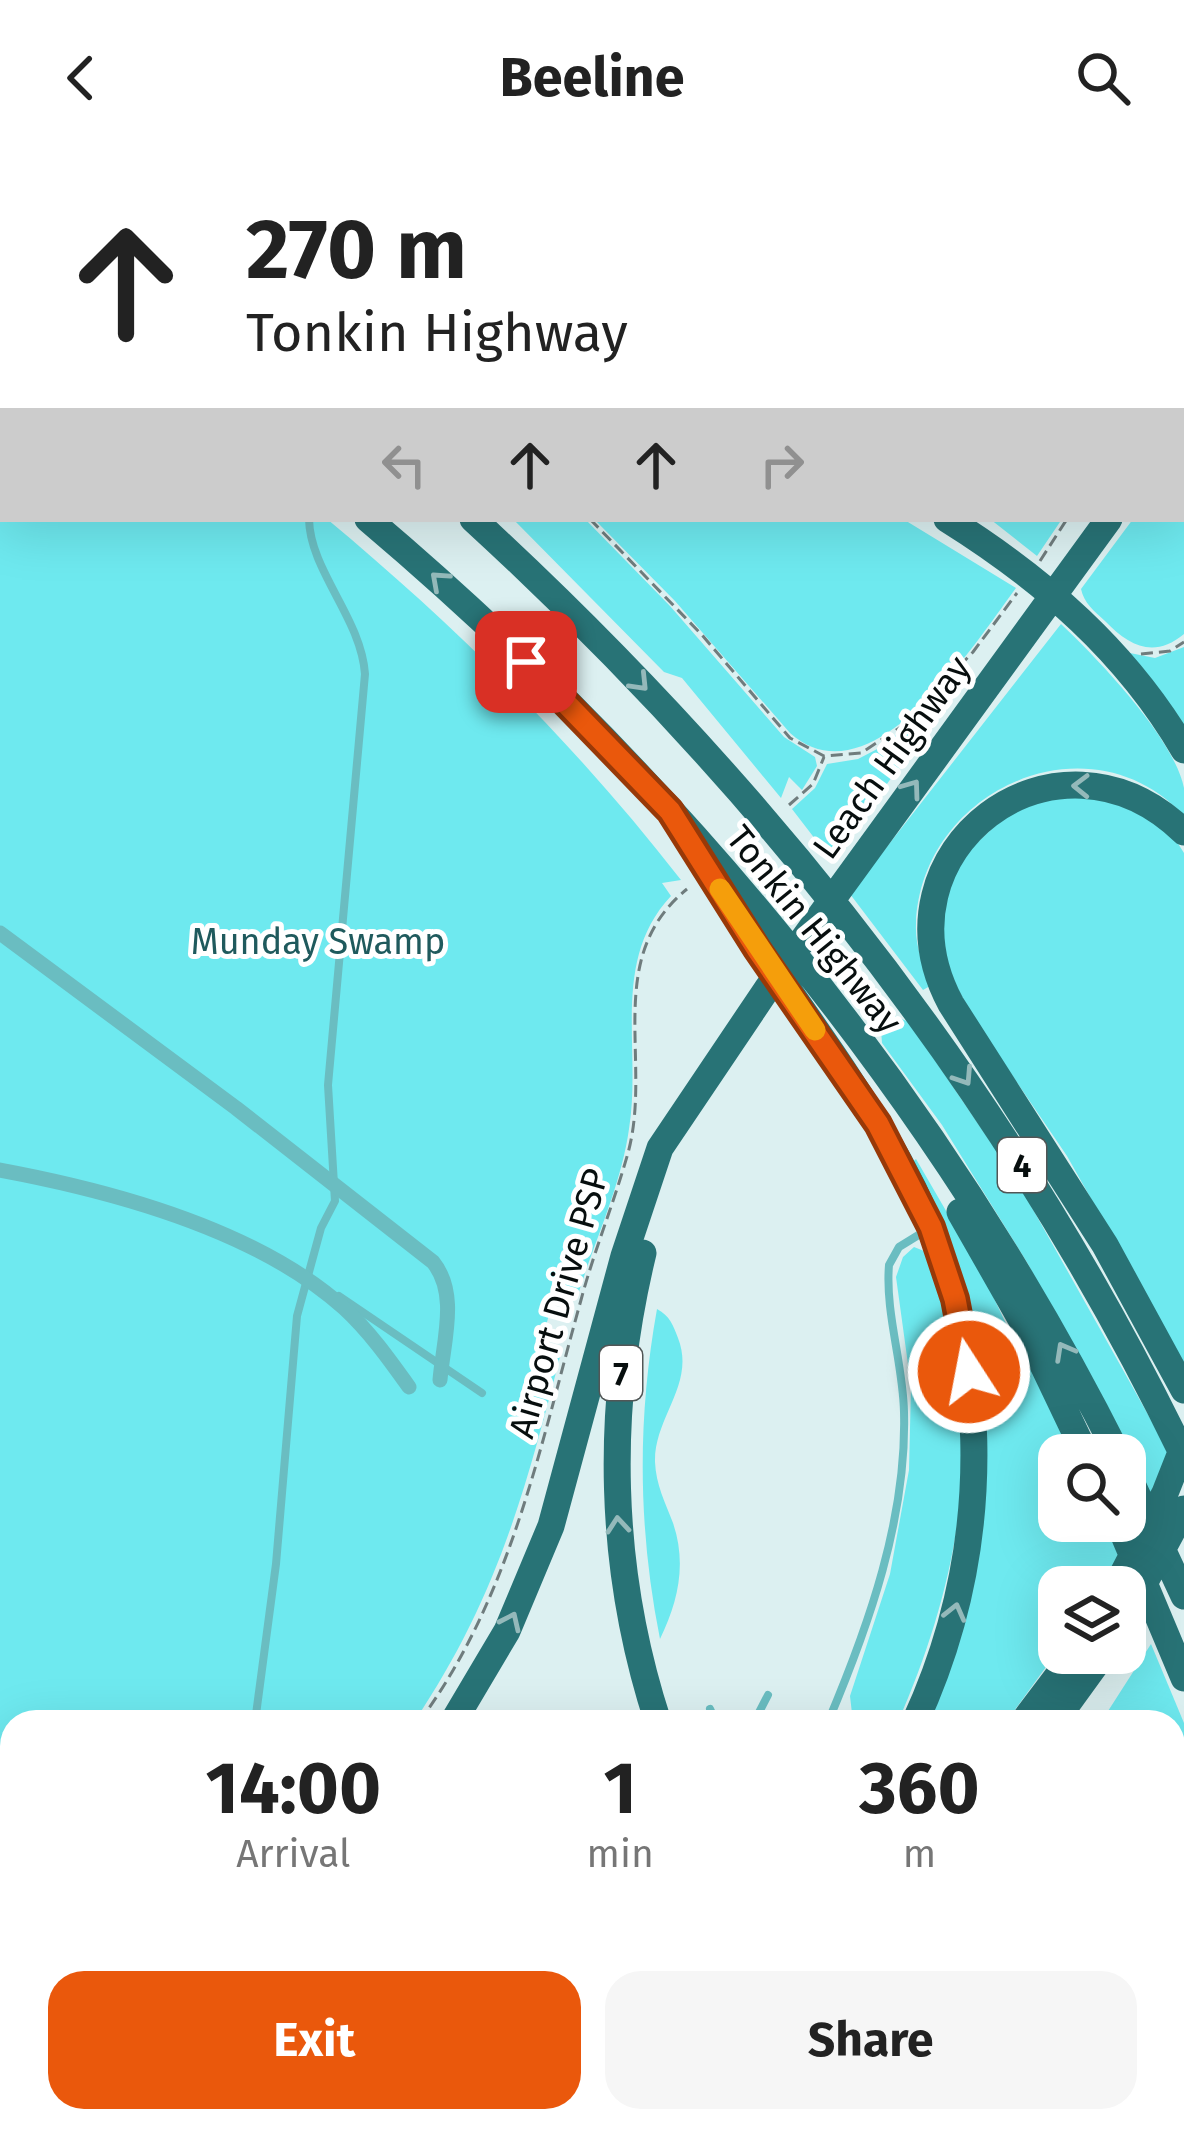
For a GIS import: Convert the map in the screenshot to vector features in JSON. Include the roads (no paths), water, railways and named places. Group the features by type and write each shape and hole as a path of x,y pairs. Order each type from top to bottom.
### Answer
{"highway":[{"name":"Tonkin Highway","path":"371,522 494,631 670,811 766,938 807,969 958,1175 1108,1434"},
{"name":"Tonkin Highway","path":"476,522 776,811 1024,1169 1113,1318 1184,1457"},
{"path":"951,522 1083,622 1147,694 1184,750"},
{"name":"Leach Highway","path":"733,1039 1103,526"},
{"path":"1184,832 1144,800 1108,787 1064,785 1022,794 987,815 952,854 938,886 931,930 938,975 951,1004 1105,1245 1184,1390"},
{"path":"766,938 791,994 878,1124 931,1227 966,1348 973,1397 974,1478 966,1560 951,1632 920,1710"},
{"path":"840,1012 983,1250 1075,1434"},
{"path":"460,1710 507,1631 551,1526 624,1256 660,1148 733,1039"},
{"name":"7","path":"655,1710 636,1644 619,1538 616,1445 624,1340 659,1202 695,1111 733,1039"},
{"path":"1127,1566 1184,1445"},
{"path":"1146,1584 1184,1508"},
{"path":"1146,1515 1184,1597"},
{"path":"1127,1542 1184,1678"},
{"path":"1032,1710 1059,1674"},
{"path":"1063,1710 1089,1674"},
{"path":"1082,1710 1102,1674"}],"street":[{"path":"0,933 336,1186 440,1272 448,1298 441,1372"},
{"path":"0,1170 155,1210 252,1249 307,1279 371,1336 409,1387"}],"lane":[{"path":"257,1710 276,1564 297,1316 321,1228 334,1208 328,1085 365,674 357,634 314,545 310,522"},
{"path":"833,1710 876,1596 900,1487 904,1416 889,1265 899,1247 931,1227"},
{"path":"307,1279 352,1304 441,1372 482,1393"},
{"path":"760,1710 768,1695"}],"park label":[{"name":"Munday Swamp","path":"318,941"}]}
